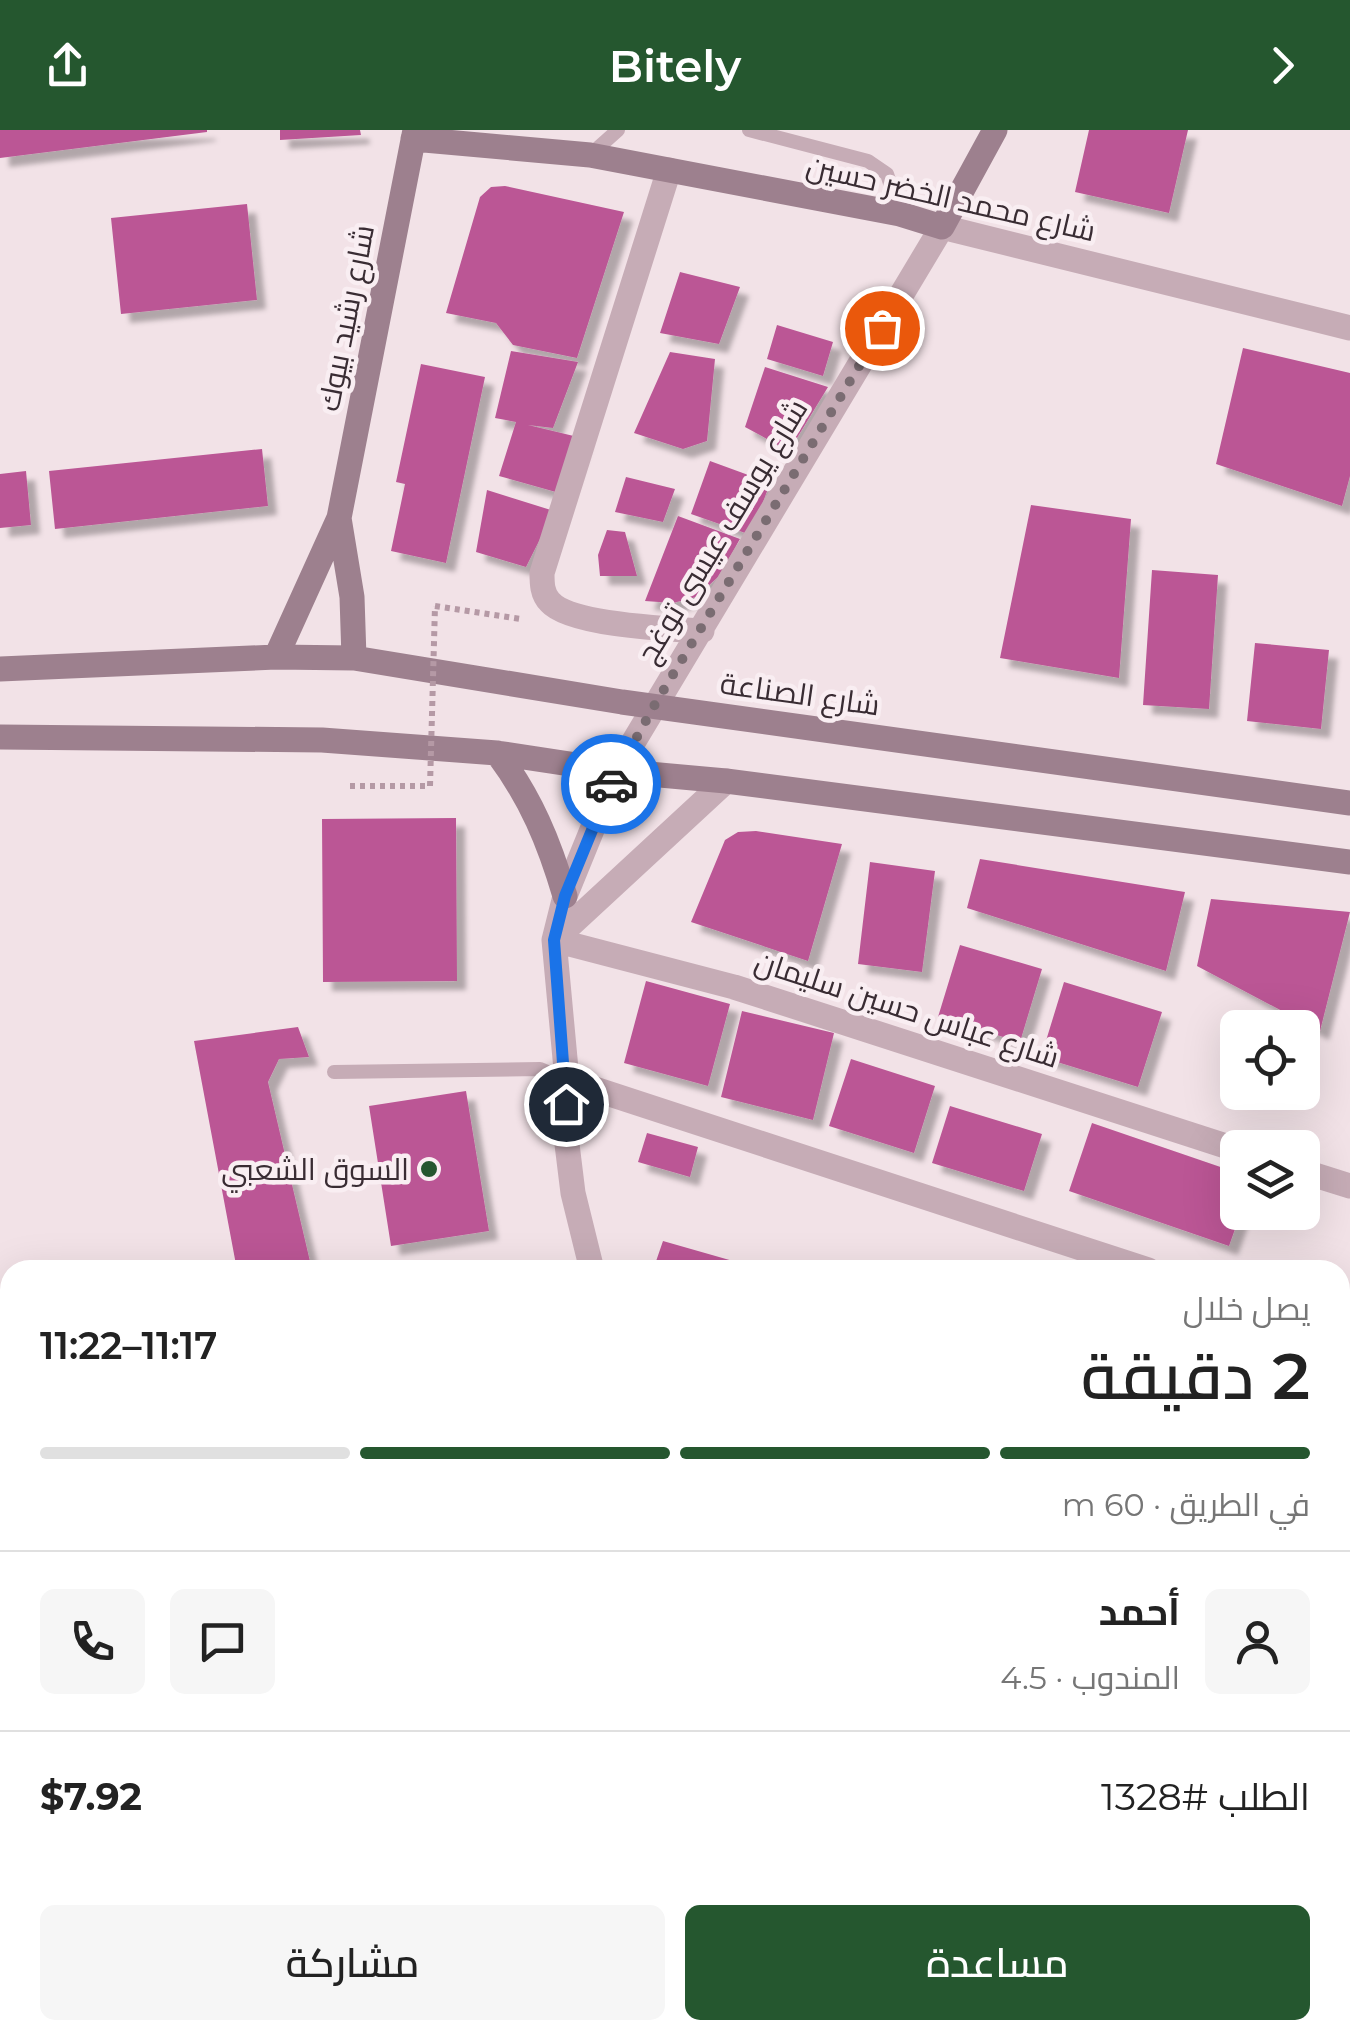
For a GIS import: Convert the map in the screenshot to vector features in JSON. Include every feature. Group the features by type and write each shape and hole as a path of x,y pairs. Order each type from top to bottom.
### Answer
{"main road":[{"name":"شارع يوسف عيسى توغج","path":"942,227 996,130"},
{"name":"شارع محمد الخضر حسين","path":"414,134 590,155 900,214 942,227"},
{"name":"شارع رشيد بيوك","path":"276,657 339,518 414,134"},
{"name":"شارع رشيد بيوك","path":"339,518 352,597 354,658"},
{"name":"شارع الصناعة","path":"0,669 276,657 354,658 654,706 1350,804"},
{"path":"0,738 322,740 497,752 616,771 726,781 1350,862"},
{"path":"497,752 540,818 565,896"}],"street":[{"path":"668,170 542,572 542,586 548,601 559,609 590,619 702,631"},
{"name":"شارع محمد الخضر حسين","path":"942,227 1350,328"},
{"name":"شارع يوسف عيسى توغج","path":"590,1260 573,1192 566,1128 567,1080 554,940 565,896 616,771 942,227"},
{"path":"554,940 726,781"},
{"name":"شارع عباس حسين سليمان","path":"554,940 734,988 1220,1144"},
{"path":"567,1080 1117,1260"},
{"path":"1320,1177 1350,1186"}],"lane":[{"path":"590,155 618,130"},
{"path":"749,130 868,161 887,174 900,214"},
{"path":"334,1072 540,1069 567,1080"}],"path":[{"path":"350,786 430,786 435,606 520,619"}],"building":[{"path":"0,130 207,130 207,132 0,158"},
{"path":"280,130 360,130 361,135 280,140"},
{"path":"1089,130 1188,130 1169,213 1075,192"},
{"path":"505,186 624,212 577,358 513,345 496,323 446,313 480,197 491,187"},
{"path":"247,204 257,300 121,314 111,218"},
{"path":"680,272 740,287 719,344 660,333"},
{"path":"777,325 833,342 823,376 767,359"},
{"path":"1243,348 1350,373 1350,476 1342,506 1216,464"},
{"path":"511,351 578,362 553,428 528,425 582,438 563,494 499,476 516,422 495,418"},
{"path":"670,352 715,359 707,441 683,449 634,433"},
{"path":"421,364 485,377 446,563 391,551 405,484 396,482"},
{"path":"765,367 828,387 789,451 745,427"},
{"path":"262,449 268,506 55,529 49,471"},
{"path":"710,461 770,483 751,535 691,514"},
{"path":"26,471 31,525 0,528 0,474"},
{"path":"626,477 675,489 663,522 615,512"},
{"path":"487,490 554,511 526,567 476,552"},
{"path":"1031,505 1131,519 1119,678 1000,658"},
{"path":"678,516 740,539 718,577 696,597 673,603 645,601"},
{"path":"607,530 625,532 637,576 600,576 598,555"},
{"path":"1152,570 1218,575 1209,709 1143,705"},
{"path":"1255,643 1329,650 1321,729 1247,721"},
{"path":"456,818 457,981 323,982 322,819"},
{"path":"756,831 842,844 808,961 691,922 725,840 738,832"},
{"path":"980,859 1185,892 1166,971 967,908"},
{"path":"870,862 935,871 922,972 858,964"},
{"path":"1211,899 1350,912 1320,1031 1320,1010 1280,1010 1197,966"},
{"path":"960,945 1042,969 1020,1042 938,1017"},
{"path":"646,981 730,1004 708,1086 624,1063"},
{"path":"1064,982 1162,1012 1138,1087 1041,1057"},
{"path":"742,1011 834,1033 813,1120 721,1097"},
{"path":"298,1027 309,1057 279,1059 268,1082 310,1260 235,1260 194,1041"},
{"path":"851,1059 935,1086 914,1153 829,1126"},
{"name":"السوق الشعبي","path":"466,1091 489,1231 391,1246 369,1106"},
{"path":"950,1106 1042,1134 1024,1191 932,1163"},
{"path":"1092,1123 1220,1167 1220,1230 1235,1230 1229,1246 1069,1191"},
{"path":"647,1133 698,1147 690,1177 638,1162"},
{"path":"663,1241 730,1260 656,1260"}],"way so far":[{"path":"611,784 882,328"}],"place":[{"name":"السوق الشعبي","path":"429,1169"}],"route":[{"path":"566,1104 554,940 585,840 611,784"}]}
